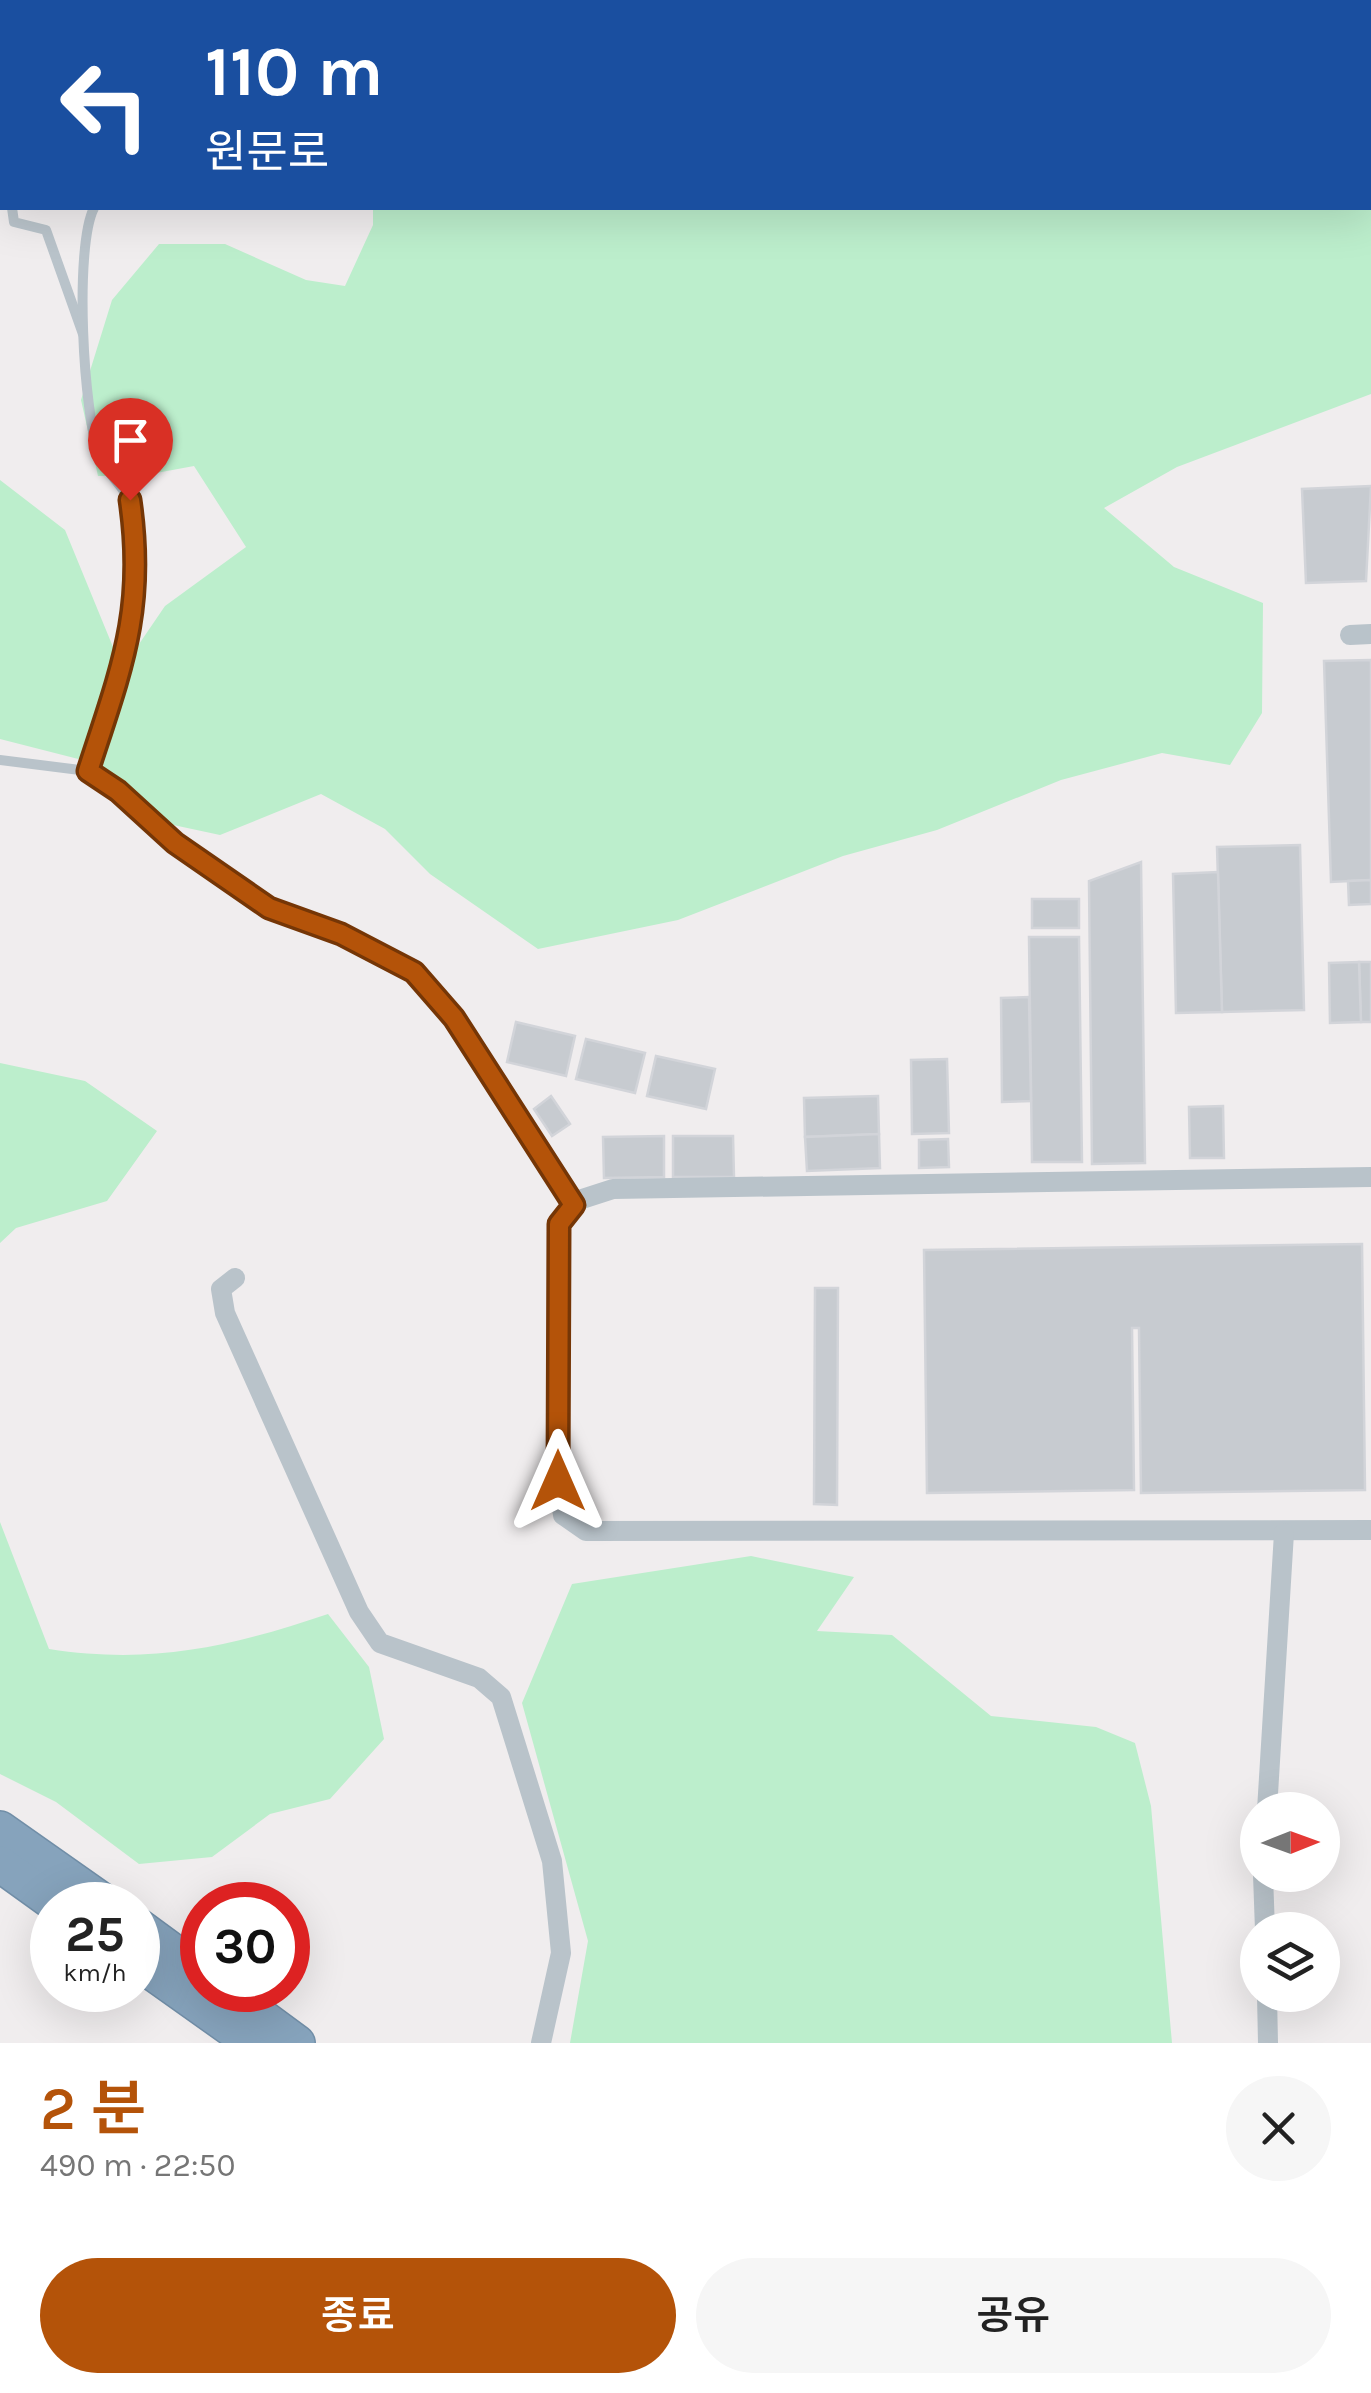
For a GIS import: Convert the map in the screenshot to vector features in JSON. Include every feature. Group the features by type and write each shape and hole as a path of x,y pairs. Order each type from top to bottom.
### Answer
{"highway":[{"path":"0,1829 75,1882"},
{"path":"0,1864 30,1886"},
{"path":"160,1949 180,1970"},
{"path":"221,2012 252,2043"},
{"path":"256,2012 298,2043"}],"street":[{"path":"1371,1177 614,1189 574,1205 559,1224 558,1481 563,1515 586,1531 1371,1530"},
{"path":"235,1278 221,1289 225,1313 359,1612 380,1643 478,1678 502,1697 552,1861 561,1953 541,2043"},
{"path":"1268,1792 1284,1532"},
{"path":"1267,2012 1268,2043"}],"lane":[{"path":"12,210 14,222 46,230 87,345"},
{"path":"88,771 129,645 138,558 130,500 101,460 83,379 87,345 85,261 94,210"},
{"path":"0,760 88,771 118,791 175,843 269,908 341,934 414,972 454,1018 574,1205"},
{"path":"208,2012 226,2043"}],"green space":[{"path":"373,210 1371,210 1371,394 1177,467 1104,508 1174,567 1263,603 1262,713 1230,765 1162,753 1061,780 937,830 843,856 678,920 538,949 430,874 385,829 321,794 220,835 164,823 90,762 0,739 0,480 65,530 122,669 165,606 246,547 194,466 140,476 98,476 81,400 112,300 159,244 225,244 306,280 345,286 373,225"},
{"path":"0,1063 85,1081 157,1131 107,1201 16,1228 0,1243"},
{"path":"0,1522 49,1649 122,1655 190,1650 258,1636 328,1614 369,1667 384,1739 330,1799 270,1814 212,1857 139,1864 56,1802 0,1774"},
{"path":"751,1556 854,1577 817,1631 892,1635 991,1716 1096,1727 1135,1743 1151,1806 1172,2043 570,2043 588,1941 522,1703 572,1584"}],"building":[{"path":"1371,486 1366,581 1306,583 1302,489"},
{"path":"1371,660 1371,880 1331,882 1324,661"},
{"path":"1300,845 1304,1010 1222,1012 1217,847"},
{"path":"1141,862 1145,1163 1092,1164 1089,881"},
{"path":"1218,872 1222,1012 1176,1013 1173,874"},
{"path":"1371,880 1371,904 1349,905 1348,881"},
{"path":"1032,899 1079,899 1079,928 1032,928"},
{"path":"1029,937 1079,937 1082,1162 1032,1162"},
{"path":"1359,962 1371,962 1371,1022 1361,1022"},
{"path":"1359,962 1361,1022 1330,1023 1329,963"},
{"path":"1029,997 1031,1101 1002,1102 1001,998"},
{"path":"516,1022 575,1036 566,1076 507,1062"},
{"path":"586,1039 645,1053 635,1093 576,1079"},
{"path":"656,1056 715,1069 706,1109 647,1096"},
{"path":"947,1059 949,1133 912,1134 911,1060"},
{"path":"551,1096 570,1124 552,1136 534,1109"},
{"path":"878,1096 879,1134 805,1137 804,1098"},
{"path":"1223,1106 1224,1158 1190,1158 1189,1107"},
{"path":"879,1134 880,1168 807,1171 805,1137"},
{"path":"664,1136 664,1177 604,1178 603,1137"},
{"path":"673,1136 733,1136 734,1177 673,1177"},
{"path":"948,1139 949,1167 919,1168 919,1140"},
{"path":"1362,1244 1365,1490 1141,1493 1139,1328 1132,1328 1134,1490 927,1493 924,1250"},
{"path":"815,1288 838,1288 837,1505 814,1504"}],"route":[{"path":"130,500 138,558 129,645 88,771 118,791 175,843 269,908 341,934 414,972 454,1018 574,1205 559,1224 558,1481"}]}
